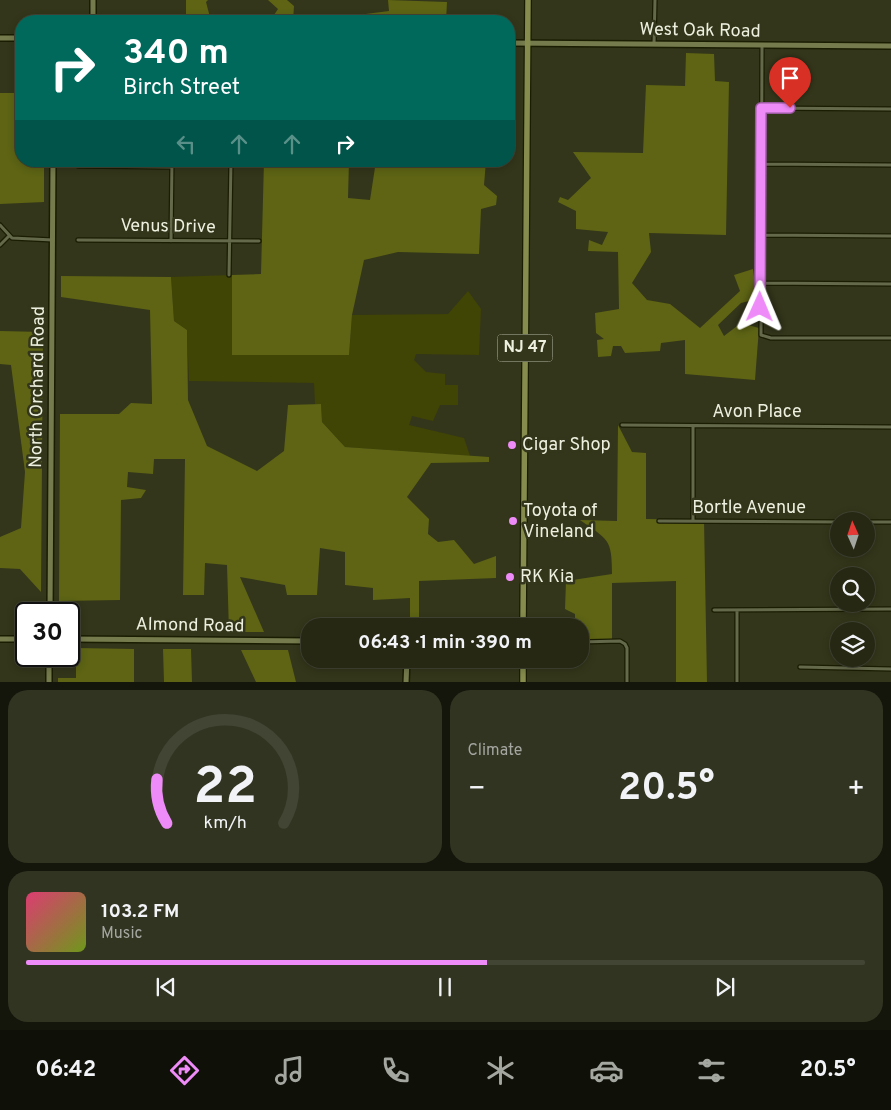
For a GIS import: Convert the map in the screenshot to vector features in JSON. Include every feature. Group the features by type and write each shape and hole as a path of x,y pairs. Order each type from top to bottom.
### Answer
{"main road":[{"name":"NJ 47","path":"524,618 528,0"},
{"path":"523,668 523,682"}],"street":[{"path":"92,15 93,0"},
{"path":"654,0 654,44"},
{"path":"0,38 15,38"},
{"name":"West Oak Road","path":"515,43 891,46"},
{"path":"762,45 760,335 766,337 891,338"},
{"path":"761,108 891,109"},
{"path":"762,164 891,165"},
{"name":"North Orchard Road","path":"50,602 54,167"},
{"path":"171,241 172,167"},
{"path":"229,275 231,167"},
{"path":"0,225 9,236 17,240 53,240"},
{"path":"760,235 891,236"},
{"path":"0,245 9,236"},
{"name":"Venus Drive","path":"78,240 259,242"},
{"path":"760,283 891,284"},
{"name":"Avon Place","path":"622,425 891,427"},
{"path":"693,426 693,521"},
{"name":"Bortle Avenue","path":"659,521 830,522"},
{"path":"875,522 891,522"},
{"path":"714,610 891,609"},
{"path":"737,610 737,682"},
{"path":"0,639 15,639"},
{"name":"Almond Road","path":"80,639 301,641"},
{"path":"589,642 620,641 625,644 627,648 627,682"},
{"path":"49,667 49,682"},
{"path":"800,667 891,669"},
{"path":"406,668 406,682"}],"shaded area":[{"path":"232,275 232,355 349,355 352,315 448,314 468,291 481,309 479,355 416,354 414,360 426,372 445,374 445,385 458,385 458,405 440,405 433,421 412,416 409,425 464,438 470,456 345,447 322,422 321,404 315,404 314,383 189,381 187,330 174,321 171,277"}],"green space":[{"path":"186,0 208,0 206,2 209,15 186,15"},
{"path":"268,0 287,0 294,6 293,15 274,15 278,9"},
{"path":"388,0 447,2 446,15 358,15 389,11"},
{"path":"686,53 714,54 715,81 729,82 726,235 649,233 651,252 632,283 647,300 670,304 700,328 740,291 734,275 753,269 757,299 741,303 718,325 724,336 741,323 759,328 755,380 685,374 685,340 661,343 660,351 625,353 621,346 613,346 611,356 598,357 597,340 604,339 596,333 595,313 619,309 618,252 588,251 589,240 602,245 608,232 576,229 576,211 558,202 560,197 568,200 591,178 573,152 643,153 646,85 685,86"},
{"path":"0,93 15,93 15,167 44,167 44,202 0,204"},
{"path":"264,167 349,167 348,198 370,200 375,167 486,167 484,185 497,196 496,205 481,209 479,254 398,252 364,260 352,315 349,355 232,355 232,275 261,274"},
{"path":"61,276 171,277 174,321 187,330 188,400 207,446 257,471 284,451 288,405 321,404 322,422 345,447 489,457 489,462 431,463 407,497 429,519 428,534 438,542 454,540 474,564 496,556 496,578 419,581 419,618 410,618 410,598 373,600 373,588 345,585 345,552 320,548 317,595 287,595 285,585 240,577 264,632 229,632 227,565 205,563 204,595 183,595 185,459 154,459 153,474 128,472 127,487 146,490 141,498 121,500 120,600 59,601 60,414 119,414 131,403 152,404 150,310 61,297"},
{"path":"0,331 43,332 41,592 20,569 0,568 0,537 21,528 25,472 11,365 0,364"},
{"path":"618,425 632,452 646,453 646,519 704,520 707,682 676,682 676,581 612,583 612,642 589,642 589,618 575,618 575,614 565,609 566,581 612,574 609,546 602,536 580,520 617,521"},
{"path":"80,648 134,649 134,682 58,682 58,678 76,678 76,667 80,667"},
{"path":"163,649 191,649 192,682 164,682"},
{"path":"241,650 288,650 296,682 256,682"}],"place":[{"name":"Cigar Shop","path":"512,445"},
{"name":"Toyota of Vineland","path":"513,521"},
{"name":"RK Kia","path":"510,577"}],"route":[{"path":"760,307 761,108 790,108"}]}
